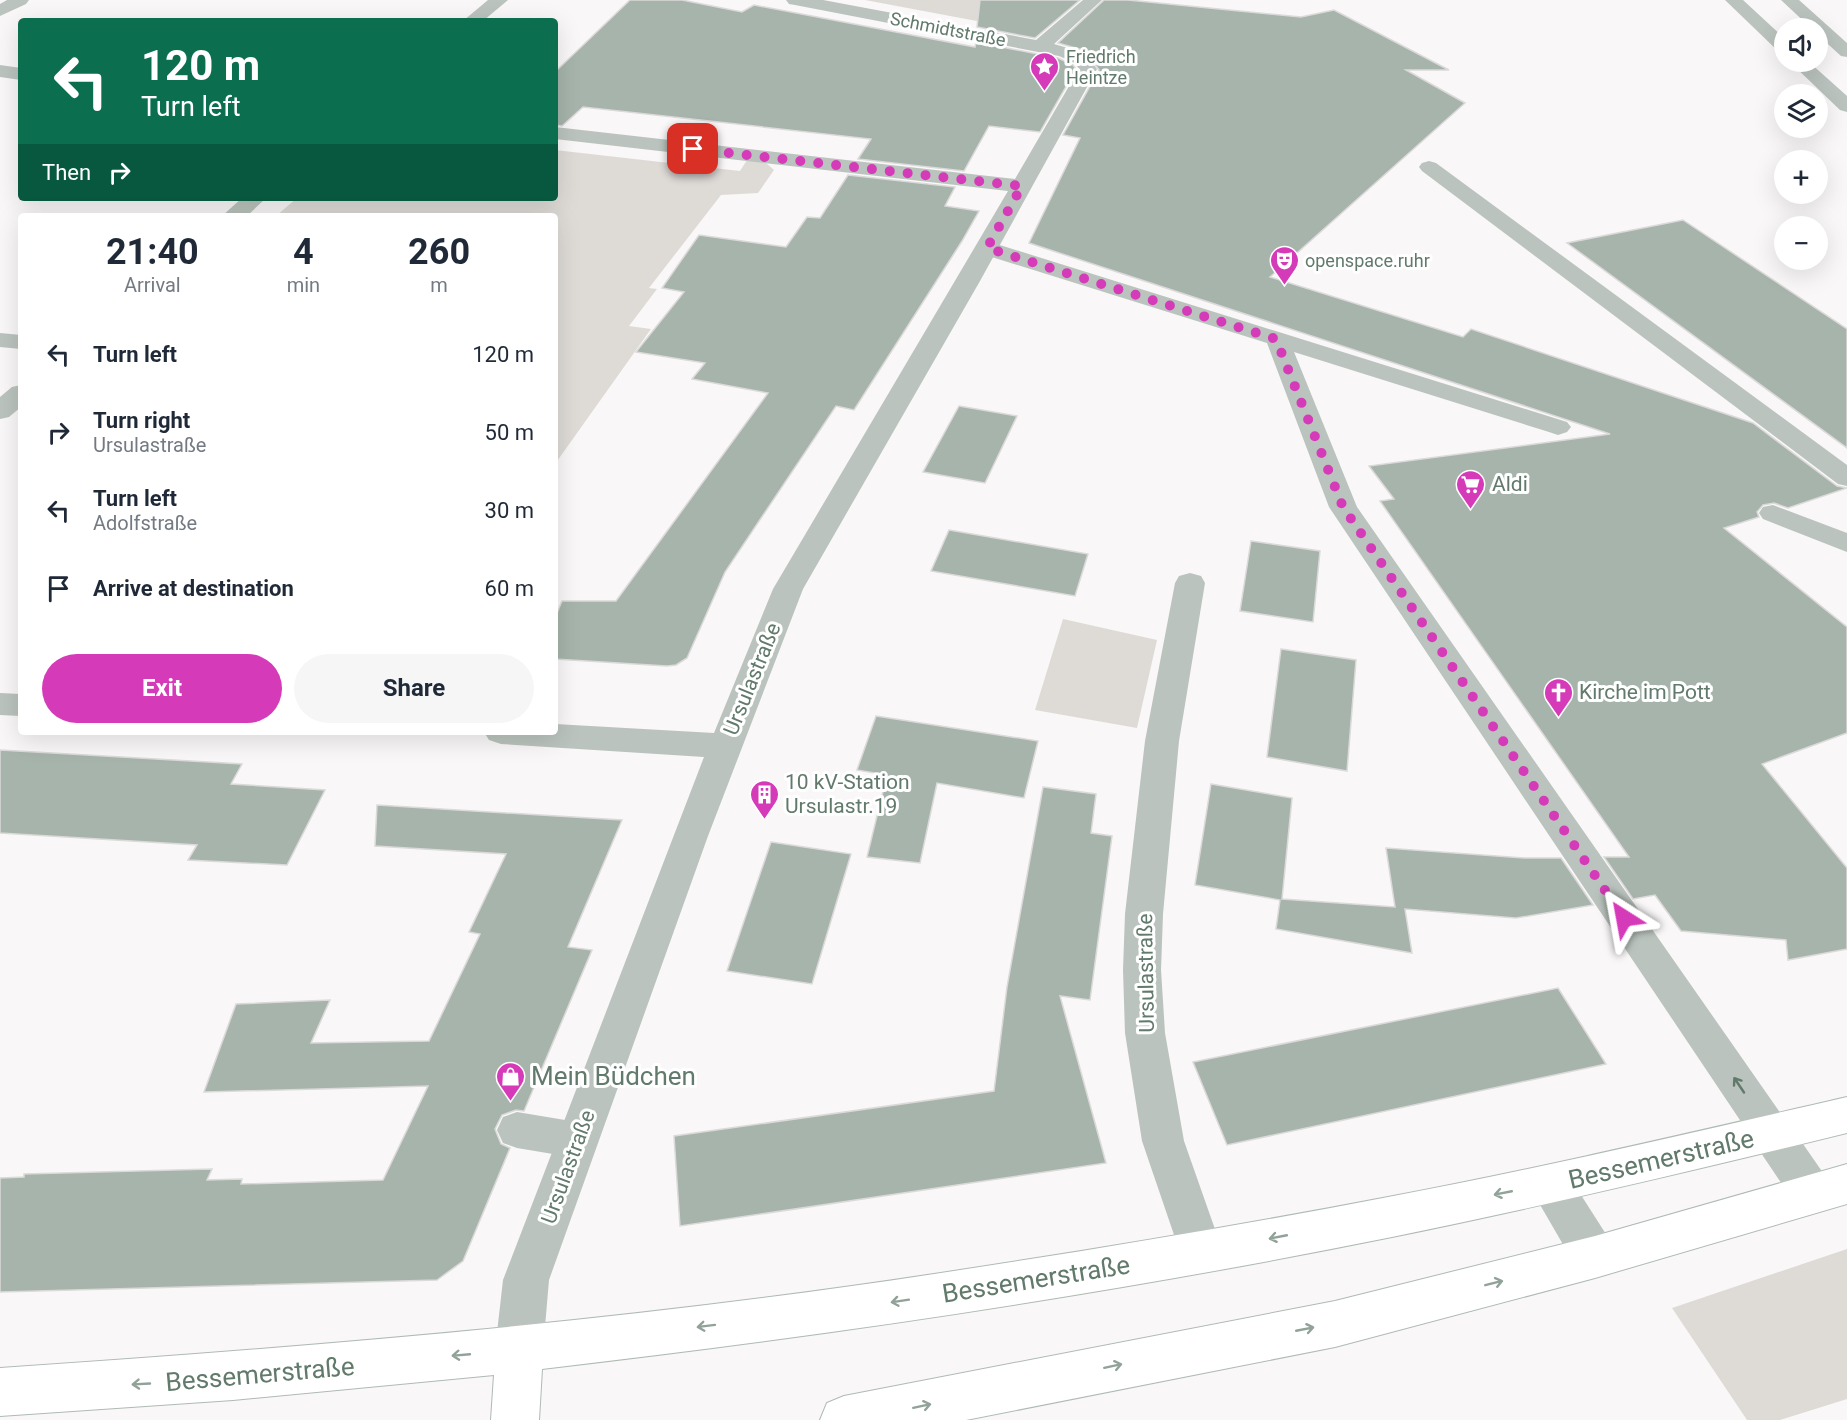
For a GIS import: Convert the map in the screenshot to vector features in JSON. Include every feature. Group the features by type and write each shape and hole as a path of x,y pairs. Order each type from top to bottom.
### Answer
{"street":[{"path":"0,11 20,0"},
{"path":"476,18 499,0"},
{"name":"Schmidtstraße","path":"795,0 819,2 1040,46 1079,56"},
{"path":"1040,46 1093,0"},
{"name":"Ursulastraße","path":"519,1350 526,1280 726,746 788,589 987,248 1088,69 1086,61 1079,56"},
{"path":"0,71 18,74"},
{"path":"558,134 1022,186"},
{"path":"237,213 251,201"},
{"path":"0,340 18,342"},
{"path":"0,411 18,396"},
{"name":"Ursulastraße","path":"1190,582 1162,741 1144,914 1142,970 1145,1034 1163,1141 1201,1252"},
{"path":"0,704 18,705"},
{"path":"549,735 726,746"},
{"name":"Bessemerstraße","path":"0,1392 172,1382 519,1350 868,1306 1201,1252 1550,1184 1847,1115"},
{"name":"Bessemerstraße","path":"1772,1134 1830,1189"},
{"name":"Bessemerstraße","path":"1550,1184 1595,1257"},
{"name":"Bessemerstraße","path":"844,1420 1335,1324 1595,1257 1830,1189"},
{"path":"515,1420 519,1350"}],"lane":[{"path":"1733,0 1774,38"},
{"path":"1789,0 1847,51"},
{"path":"1810,72 1847,106"},
{"path":"1429,167 1847,478"},
{"path":"987,248 1558,428"},
{"path":"1276,339 1343,507 1772,1134"},
{"path":"1773,513 1847,543"},
{"path":"517,1130 577,1140"}],"shaded area":[{"path":"865,0 1050,0 1025,30"},
{"path":"558,150 740,171 747,160 766,163 774,170 758,193 721,195 649,288 657,289 629,326 651,329 558,460 558,213 280,213 294,201 558,201"},
{"path":"1063,619 1157,640 1137,728 1035,710"},
{"path":"1847,1249 1847,1399 1780,1420 1747,1420 1672,1308"}],"building":[{"path":"630,0 682,0 742,12 754,5 975,47 976,42 1058,58 1073,65 1076,69 1040,132 989,126 964,171 858,159 871,139 583,107 562,126 558,125 558,69"},
{"path":"980,0 1080,0 1035,38 977,27"},
{"path":"1104,0 1128,0 1301,17 1334,10 1449,70 1406,70 1465,103 1270,277 1463,337 1471,329 1753,423 1837,486 1847,488 1788,508 1774,503 1763,505 1757,512 1759,517 1724,528 1847,627 1847,733 1762,764 1847,868 1847,949 1788,960 1786,940 1681,931 1655,895 1633,899 1604,857 1629,857 1380,501 1394,499 1369,466 1610,434 1029,243 1080,138 1063,135 1099,70 1086,51 1058,43"},
{"path":"848,175 955,187 945,206 979,211 854,410 836,406 725,572 687,658 676,665 667,666 558,659 558,611 562,601 616,601 768,393 692,379 705,363 636,352 684,292 662,288 699,235 786,247 807,217 820,218"},
{"path":"1683,220 1847,329 1847,448 1567,243"},
{"path":"959,406 1017,416 985,483 923,472"},
{"path":"949,530 1088,554 1075,596 931,571"},
{"path":"1251,541 1320,551 1313,622 1240,611"},
{"path":"1281,649 1356,660 1347,771 1267,757"},
{"path":"876,716 1038,741 1024,798 937,783 920,863 867,857 887,775 857,770"},
{"path":"0,750 242,764 231,784 325,790 287,865 188,860 197,845 0,833"},
{"path":"1211,784 1292,798 1282,899 1395,907 1386,848 1524,858 1561,858 1593,905 1516,918 1405,909 1412,953 1276,929 1280,900 1195,885"},
{"path":"1043,787 1096,794 1091,833 1112,836 1090,1000 1060,996 1106,1163 680,1226 674,1136 994,1091 1007,987"},
{"path":"377,805 622,820 568,947 592,950 524,1111 516,1110 502,1115 495,1129 501,1144 510,1148 463,1261 437,1280 0,1292 0,1178 24,1177 24,1174 212,1169 207,1180 242,1179 241,1184 383,1180 428,1086 204,1092 236,1004 330,1000 311,1043 429,1041 480,934 469,932 506,854 375,846"},
{"path":"771,842 851,854 812,984 727,971"},
{"path":"1558,988 1606,1064 1227,1145 1193,1062"}],"place":[{"name":"Friedrich Heintze","path":"1045,92"},
{"name":"openspace.ruhr","path":"1284,286"},
{"name":"Aldi","path":"1471,510"},
{"name":"Kirche im Pott","path":"1558,718"},
{"name":"10 kV-Station Ursulastr.19","path":"764,820"},
{"name":"Mein Büdchen","path":"510,1102"}],"route":[{"path":"693,149 1022,186 987,248 1276,339 1343,507 1624,918"}]}
